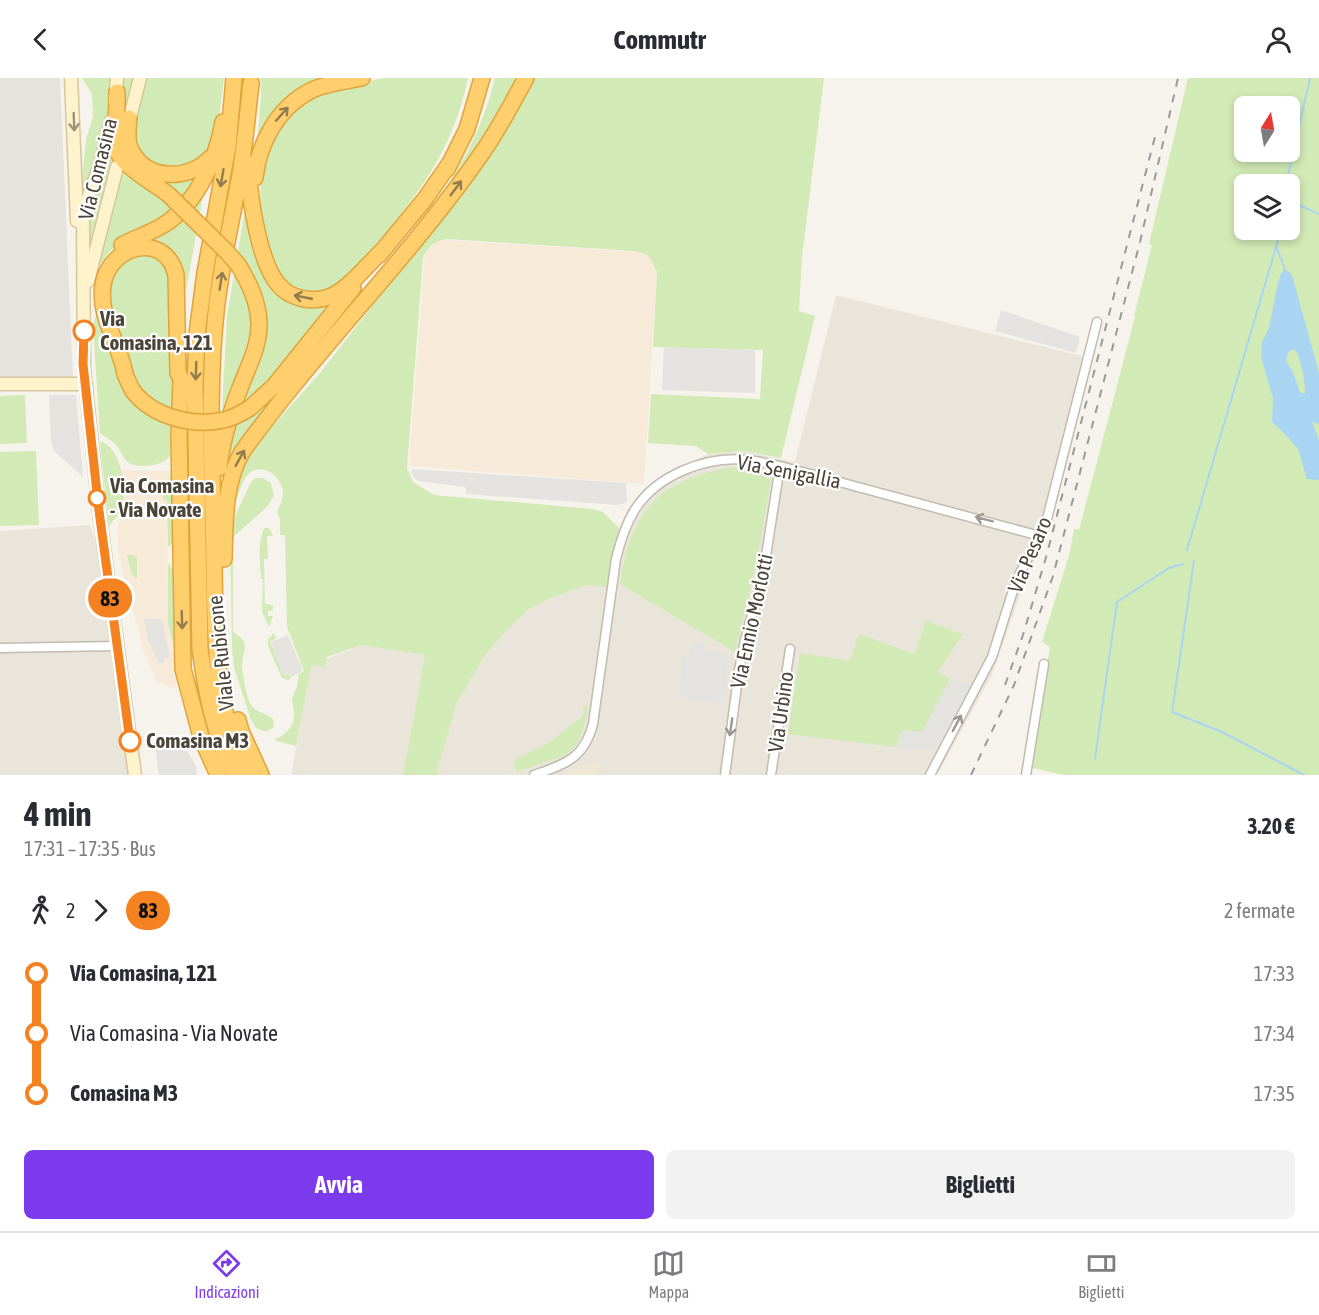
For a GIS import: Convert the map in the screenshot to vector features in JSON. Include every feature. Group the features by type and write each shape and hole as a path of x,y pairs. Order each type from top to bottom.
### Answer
{"highway":[{"path":"125,374 118,366 104,330 97,286 100,272 114,251 161,226 183,207 198,187 214,153 233,78"},
{"path":"199,620 195,385 197,334 228,146 233,78"},
{"path":"253,208 258,160 266,136 276,121 299,98 313,90 362,78"},
{"path":"351,314 378,272 426,211 467,129 482,78"},
{"path":"215,618 223,577 227,490 236,462 251,439 351,314 383,280 459,184 483,151 526,78"},
{"path":"251,80 249,180 253,208 259,237 271,272 282,288 298,297 318,300 337,293 384,249"},
{"path":"214,528 213,343 216,309 241,166 251,80"},
{"path":"117,85 118,113 115,138 117,152 126,164 169,195 228,252 239,266 253,292 258,316 258,331 224,442 219,466 214,528"},
{"path":"129,118 127,135 131,150 140,162 157,172 176,175 187,173 203,165 214,153"},
{"path":"218,775 201,737 184,675 179,464 181,379 178,372 175,272 171,263 160,252 145,247 131,249 119,256 109,267 103,283 102,296 106,318 133,391 147,404 165,414 184,421 224,420 250,408 267,394 425,199 452,160"},
{"path":"179,464 188,511 199,620"},
{"name":"Viale Rubicone","path":"214,528 215,618 219,673 233,738 248,775"},
{"name":"Viale Rubicone","path":"199,620 203,669 215,729 235,775"},
{"path":"216,642 228,667 241,731 261,775"}],"main road":[{"name":"Via Comasina","path":"73,78 77,244 84,297"},
{"path":"123,143 140,78"},
{"name":"Via Comasina","path":"117,85 104,151 85,206 83,220 84,320 88,340 89,369 86,384 99,511 135,775"},
{"path":"84,297 117,167"},
{"path":"0,384 86,384"}],"street":[{"name":"Via Pesaro","path":"930,775 992,657 1016,581 1046,523 1097,322"},
{"name":"Via Senigallia","path":"534,775 565,764 585,746 590,736 616,559 628,523 641,501 654,488 701,464 720,460 748,460 780,466 1040,536"},
{"name":"Via Ennio Morlotti","path":"725,775 738,679 745,640 763,575 780,466"},
{"path":"0,648 117,646"},
{"name":"Via Urbino","path":"771,775 790,649"},
{"path":"1026,775 1044,664"}],"shaded area":[{"path":"0,78 60,78 73,378 0,379"},
{"path":"426,239 658,253 644,484 409,466"},
{"path":"836,295 1093,359 1050,527 1025,580 992,675 937,775 439,775 437,771 457,703 484,657 529,609 586,585 596,585 612,554 619,528 628,509 660,480 708,454 743,451 795,462"},
{"path":"1001,310 1080,337 1076,353 995,331"},
{"path":"664,347 755,350 755,393 662,390"},
{"path":"49,395 76,395 83,477 54,451 51,441"},
{"path":"412,469 626,483 627,502 618,505 466,494 466,487 418,481 413,477"},
{"path":"121,470 171,471 167,489 163,492 163,500 167,500 168,624 176,656 177,684 174,689 157,682 144,653 119,557 117,530 123,506"},
{"path":"90,525 102,561 131,775 0,775 0,531"},
{"path":"144,619 162,619 170,658 164,659 164,663 159,664 148,640"},
{"path":"288,635 303,671 291,677 289,673 283,675 271,642"},
{"path":"691,643 706,645 706,651 729,654 722,704 678,698 684,653 690,654"},
{"path":"361,645 425,655 403,775 291,775 312,665"},
{"path":"950,679 972,683 934,751 896,747 902,730 922,732"},
{"path":"179,737 196,766 197,775 159,775 154,739"},
{"path":"599,762 597,775 561,775"}],"green space":[{"path":"82,78 113,78 112,109 83,200 82,177 86,140 93,116 92,94"},
{"path":"124,78 135,78 120,135 124,108"},
{"path":"144,78 224,78 218,126 207,157 188,171 149,164 134,146 132,123"},
{"path":"260,78 344,78 307,90 256,156 261,96"},
{"path":"385,78 468,78 461,105 443,150 405,209 346,283 335,291 327,293 298,294 275,274 259,212 262,168 271,140 290,114 317,95 352,84"},
{"path":"495,78 522,78 498,121 426,217 449,183 476,135"},
{"path":"532,78 824,78 802,257 799,311 815,316 781,458 743,451 708,454 696,446 648,443 651,394 760,399 763,350 653,347 657,272 650,258 644,253 447,239 438,241 429,247 423,258 407,468 413,482 434,495 593,509 603,512 619,528 606,587 586,585 553,597 529,609 505,632 484,657 457,703 437,771 439,775 403,775 425,655 361,645 327,657 325,667 312,665 296,746 274,740 292,725 294,711 292,699 298,675 304,671 287,627 285,535 280,535 280,519 277,512 282,501 282,487 275,476 269,472 257,470 251,472 240,488 233,509 235,484 249,452 320,373 441,218"},
{"path":"1188,78 1319,78 1319,775 1063,775 1030,767 1050,647 1042,642 1070,552 1074,529 1079,530 1152,245 1149,244"},
{"path":"109,152 113,163 86,263 88,212"},
{"path":"136,164 200,174 182,207"},
{"path":"120,169 147,186 174,211 110,251 96,270"},
{"path":"205,184 184,302 181,341 179,276 141,244"},
{"path":"247,198 274,287 335,301 262,393 271,402 228,468 223,467 226,448 256,357 252,311 252,344 221,431 227,316"},
{"path":"150,253 169,268 175,384 171,411 170,455 168,459 159,464 141,466 128,463 116,445 100,433 93,327 104,283 121,259"},
{"path":"25,395 27,443 0,444 0,396"},
{"path":"101,441 109,446 119,462 123,481 122,510 109,526 100,443"},
{"path":"36,451 39,525 0,526 0,452"},
{"path":"732,467 765,470 771,479 757,562 735,652 620,584 632,536 652,503 685,481"},
{"path":"176,470 175,542 168,547 167,501 163,500 163,492 167,489 171,471"},
{"path":"256,478 262,478 271,483 274,496 267,507 234,536 233,632 245,644 242,668 250,703 255,709 273,719 274,727 266,732 256,728 251,720 234,667 232,650 230,536 236,514 251,482"},
{"path":"265,527 270,529 273,536 267,536 268,559 264,559 265,604 273,605 273,610 268,611 268,616 273,616 269,627 262,612 263,579 261,579 260,546"},
{"path":"130,554 137,557 137,579 132,575 127,556"},
{"path":"168,563 174,571 176,656 168,624"},
{"path":"926,621 963,634 938,672 950,679 922,732 902,730 896,747 788,734 800,653 850,661 859,634 914,654"},
{"path":"274,633 276,639 270,641 283,675 289,674 291,678 289,680 282,678 268,646 268,639"},
{"path":"588,705 582,733 571,750 565,755 517,772 513,761 550,742 583,716 583,708"}],"water":[{"path":"1285,269 1292,275 1319,373 1319,425 1312,422 1319,440 1319,480 1307,479 1298,449 1272,422 1273,398 1261,357 1262,342 1269,328 1281,273","holes":["1294,349 1302,370 1305,394 1300,392 1293,372 1286,361 1288,352"]}],"waterway":[{"path":"1288,174 1310,78"},
{"path":"1300,205 1319,214"},
{"path":"1187,550 1278,240"},
{"path":"1276,246 1285,269"},
{"path":"1194,561 1172,712 1222,732 1304,775"},
{"path":"1095,759 1117,602 1169,568 1183,564"}],"railway":[{"path":"971,775 1014,685 1053,576 1140,242 1178,78"},
{"path":"1005,685 1023,635 1047,554 1156,133"}],"bus line":[{"name":"83","path":"84,331 83,364 99,511 130,741"}],"place":[{"name":"Via Comasina, 121","path":"84,331"},
{"name":"Via Comasina - Via Novate","path":"97,498"},
{"name":"Comasina M3","path":"130,741"}]}
